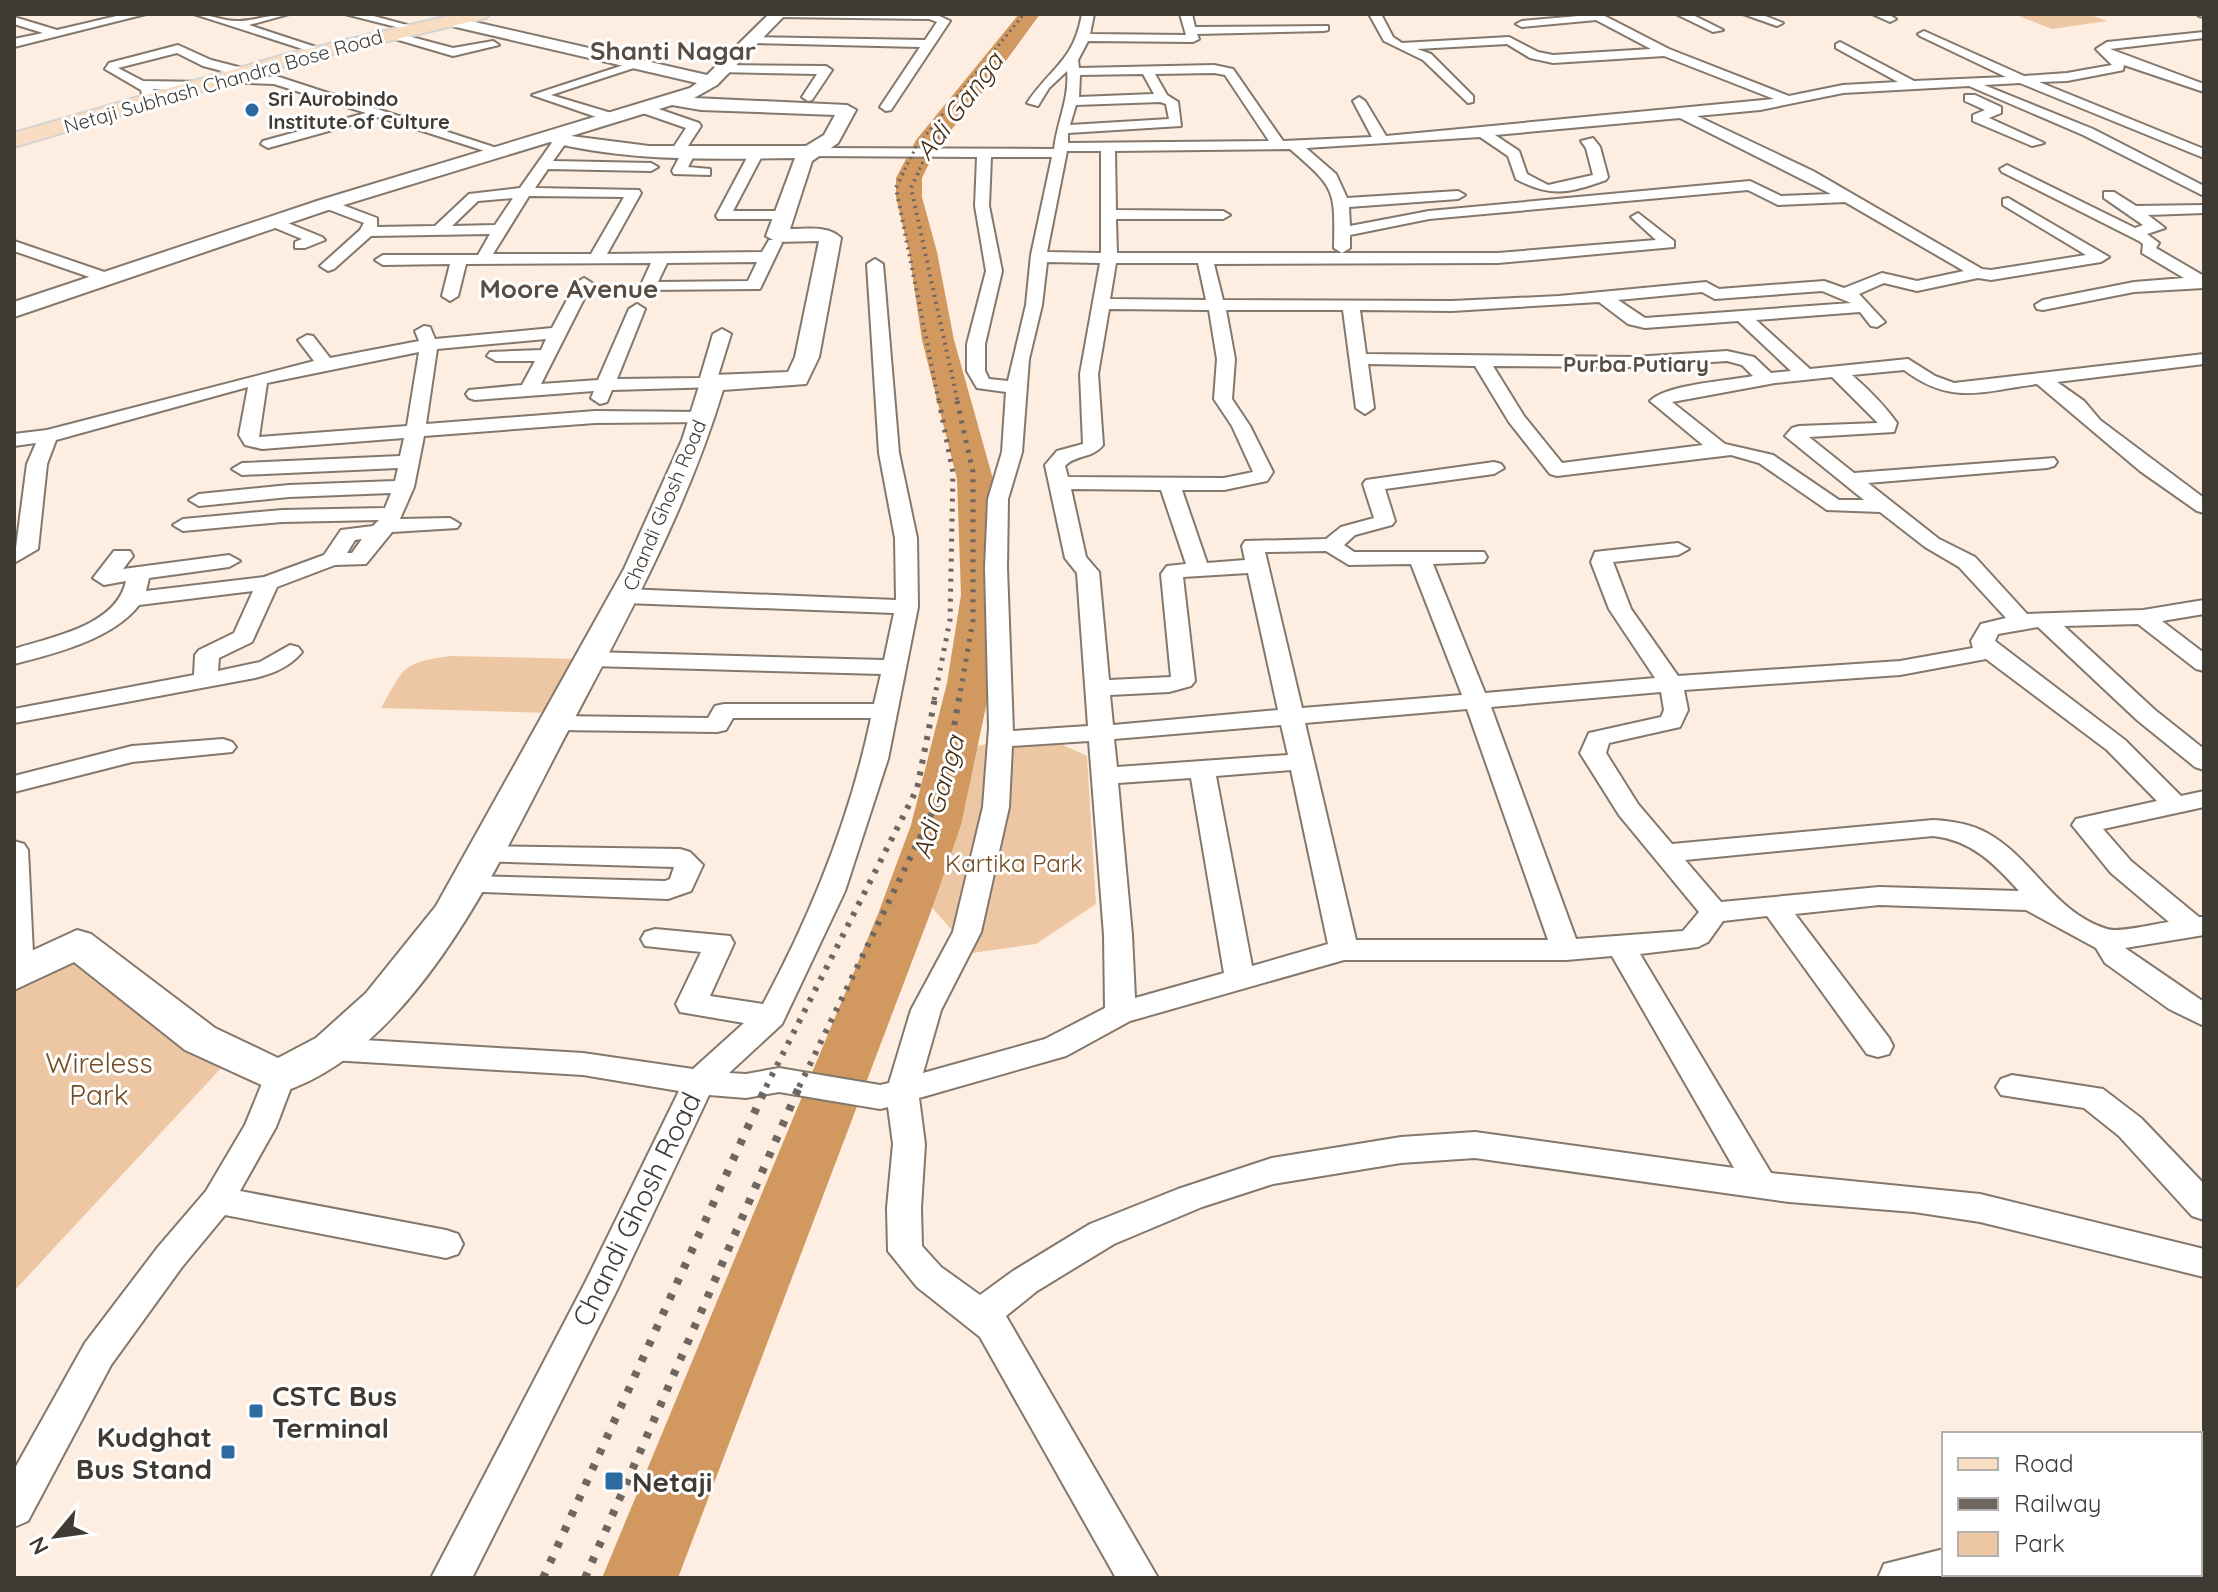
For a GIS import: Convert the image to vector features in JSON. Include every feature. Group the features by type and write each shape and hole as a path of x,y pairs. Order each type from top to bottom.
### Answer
{"main road":[{"name":"Netaji Subhash Chandra Bose Road","path":"14,140 146,93 205,86 238,76 270,74 322,51 480,14"}],"street":[{"path":"80,14 108,21"},
{"path":"14,43 140,14"},
{"path":"200,14 322,51"},
{"path":"241,24 283,14"},
{"path":"351,14 412,28"},
{"path":"16,307 327,204 499,151 555,138 696,92 778,14 940,18 944,21 886,107"},
{"path":"1375,14 1388,39 1427,57 1468,99"},
{"path":"1682,14 1717,30"},
{"path":"1749,14 1777,23"},
{"path":"1878,14 1890,19"},
{"path":"1522,24 1595,16 1665,52 1790,101"},
{"path":"14,20 55,33"},
{"path":"453,22 637,72"},
{"path":"1086,26 1141,38 1193,39 1185,22 1324,28"},
{"path":"1086,26 1125,25"},
{"path":"1086,26 1072,66 1075,88 1062,129 1034,305 1016,387 1012,452 998,499 996,568 1000,739 996,807 967,932 926,1010 891,1095 909,1144 904,1208 905,1251 929,1277 986,1321 1031,1392 1138,1578"},
{"path":"389,34 453,52 493,45"},
{"path":"1924,34 2023,80 2204,154"},
{"path":"545,165 757,152 879,150 984,154 1108,147 1214,148 1483,133 1790,101 1843,89 2023,80 2112,70 2119,67 2117,60 2102,49 2113,44 2204,35"},
{"path":"1141,38 1144,70 1162,98"},
{"path":"753,40 931,44"},
{"path":"1400,47 1509,40 1534,55 1553,59 1665,52"},
{"path":"1840,46 1910,84"},
{"path":"146,93 111,69 122,63 178,49 238,76"},
{"path":"2111,56 2204,88"},
{"path":"1033,103 1044,86 1072,66 1144,70 1214,69 1229,72 1285,144 1331,177 1342,203 1342,260 1323,282 1217,305 1103,304"},
{"path":"613,118 538,95 637,72 717,75 826,70 808,97"},
{"path":"270,74 499,151"},
{"path":"2187,81 2204,80"},
{"path":"1969,83 2088,132 2204,192"},
{"path":"1937,84 1996,110 1978,118 2037,143"},
{"path":"568,104 595,94"},
{"path":"1062,129 1177,122 1172,102 1162,98 1072,101"},
{"path":"661,257 648,287 755,286 777,236 794,183 810,152 831,139 847,110 701,105 674,100"},
{"path":"1359,101 1381,140"},
{"path":"597,257 634,193 694,126 645,109"},
{"path":"268,144 380,113"},
{"path":"1683,114 1808,174 1978,273"},
{"path":"1483,133 1514,154 1521,176 1543,188"},
{"path":"555,138 584,147 670,155"},
{"path":"483,259 545,165 555,138"},
{"path":"1514,191 1581,184 1601,177 1593,147 1588,141"},
{"path":"1108,147 1109,258 1089,374 1093,445 1088,450 1064,455 1055,465 1076,558 1088,572 1118,935 1120,1013"},
{"path":"714,237 757,152"},
{"path":"984,154 982,206 994,271 976,344 976,371 983,384 1016,387"},
{"path":"670,155 679,171 705,172"},
{"path":"2007,169 2151,243 2148,250 2203,282"},
{"path":"1341,232 1429,215 1750,185 1778,201 1847,197"},
{"path":"439,230 474,197 525,192 634,193"},
{"path":"1342,203 1467,194"},
{"path":"2109,195 2157,228 2130,231"},
{"path":"1040,257 1205,259 1224,237 1221,198"},
{"path":"1844,294 1882,278 1917,286 1978,273 1991,275 2101,257 2008,202"},
{"path":"327,204 372,221 367,232 328,266"},
{"path":"2134,211 2204,209"},
{"path":"2178,210 2204,227"},
{"path":"1109,214 1224,237 1323,282 1351,305 1452,306 1706,287 1715,294 1824,286 1857,299 1877,322"},
{"path":"1342,260 1498,258 1669,244 1638,217"},
{"path":"273,222 317,240 300,245"},
{"path":"367,232 501,229"},
{"path":"714,237 777,236"},
{"path":"383,260 661,257 714,237 830,238 800,377 791,380 604,385 475,394"},
{"path":"14,246 107,278"},
{"path":"450,296 459,259"},
{"path":"1060,483 1224,484 1260,477 1263,472 1241,426 1223,399 1229,370 1227,345 1205,259"},
{"path":"699,1082 771,1016 831,891 875,759 895,667 907,607 909,573 889,453 875,264"},
{"path":"2043,305 2134,287 2203,282"},
{"path":"529,390 584,283"},
{"path":"1603,297 1634,320 1645,323 1864,307"},
{"path":"1351,305 1365,408"},
{"path":"595,417 604,385 637,309"},
{"path":"1741,315 1805,374"},
{"path":"14,440 48,436 426,339 558,333"},
{"path":"710,383 722,334"},
{"path":"132,599 268,583 332,559 348,534 386,524 404,487 415,433 426,339"},
{"path":"307,340 326,365"},
{"path":"496,356 547,355"},
{"path":"1356,359 1634,362 1727,356 1748,361 1767,380"},
{"path":"1719,448 1659,401 1676,395 1805,374 1908,364 1929,380 1952,389 2204,359"},
{"path":"1481,361 1516,418 1557,470 1719,448 1766,459 1834,506 1885,506"},
{"path":"1836,371 1872,403 1888,423 1887,428 1799,432 1795,436 1932,543 1967,562 2021,621"},
{"path":"2041,378 2077,405 2093,424 2147,467 2204,507"},
{"path":"258,380 249,435 252,441 262,443 595,417 702,418"},
{"name":"Chandi Ghosh Road","path":"279,1077 331,1049 381,1003 452,913 625,596 672,494 702,418 710,383"},
{"path":"14,557 27,549 37,464 48,436"},
{"path":"242,469 409,462"},
{"path":"1851,479 2047,462"},
{"path":"1331,545 1348,531 1385,521 1373,484 1494,468"},
{"path":"1170,485 1198,568"},
{"path":"199,500 289,491 404,487"},
{"path":"183,525 282,516 386,524 450,524"},
{"path":"1344,950 1253,546 1331,545 1349,559 1476,557"},
{"path":"1678,549 1608,555 1602,562 1621,611 1670,683 1678,702 1677,716 1671,722 1598,738 1593,753 1628,809 1714,912"},
{"path":"122,556 104,578 229,561"},
{"path":"1420,559 1476,700 1566,950"},
{"path":"1097,688 1169,685 1183,681 1172,574 1183,568 1259,566"},
{"path":"14,657 104,623 121,612 132,599 139,573"},
{"path":"206,681 207,655 244,637 268,583"},
{"path":"625,596 907,607"},
{"path":"2177,807 2116,745 1989,650 1983,641 1989,629 2021,621 2143,617 2204,607"},
{"path":"2143,617 2204,664"},
{"path":"2046,622 2146,715 2204,762"},
{"path":"1000,739 1101,733 1670,683 1900,668 1989,650"},
{"path":"14,716 268,667 290,652"},
{"path":"591,659 895,667"},
{"path":"555,723 717,725 724,711 884,711"},
{"path":"14,784 132,754 223,747"},
{"path":"1105,776 1302,762"},
{"path":"1202,769 1240,980"},
{"path":"2198,926 2121,867 2085,825 2204,799"},
{"path":"1665,853 1933,828 1964,833 1976,839 2011,866 2051,911"},
{"path":"14,850 16,974 77,944 200,1039 279,1077 260,1127 218,1200 170,1257 98,1354 14,1508"},
{"path":"680,858 689,865 681,885 668,890 475,870 680,858"},
{"path":"699,1082 746,1086 779,1080 891,1095 1055,1048 1120,1013 1344,950 1566,950 1621,947 1688,940 1698,935 1714,912 1879,896 2031,901 2106,941 2115,956 2180,1002 2204,1015"},
{"path":"1774,906 1878,1046"},
{"path":"2106,941 2198,926"},
{"path":"655,939 720,943 691,1004 771,1016"},
{"path":"1621,947 1761,1185"},
{"name":"Chandi Ghosh Road","path":"331,1049 583,1064 699,1082 599,1290 451,1578"},
{"path":"2012,1087 2092,1097 2130,1127 2204,1206"},
{"path":"986,1321 1025,1281 1102,1234 1190,1198 1272,1171 1338,1158 1475,1145 1761,1185 1980,1208 2204,1263"},
{"path":"218,1200 446,1244"},
{"path":"1898,1578 1942,1569"}],"green space":[{"path":"2014,14 2088,14 2107,21 2052,29"},
{"path":"450,656 583,659 549,713 381,708 406,669 422,661"},
{"name":"Kartika Park","path":"1037,733 1087,756 1096,904 1036,944 972,953 920,894 945,819 960,750"},
{"name":"Wireless Park","path":"71,953 223,1066 14,1291 14,982"}],"waterway":[{"name":"Adi Ganga","path":"640,1578 904,914 936,825 969,683 981,595 975,479 938,340 923,252 909,197 909,178 925,145 981,79 1030,14"}],"railway":[{"path":"903,173 916,147 1024,14"},
{"path":"917,175 929,148 941,133"},
{"path":"903,173 896,188 939,403"},
{"path":"918,173 911,188 958,403"},
{"path":"934,700 950,620 953,473 939,401"},
{"path":"957,401 973,472 973,620 959,700"},
{"path":"767,1085 917,789 935,698"},
{"path":"799,1087 943,790 959,698"},
{"path":"543,1578 767,1085"},
{"path":"585,1578 800,1085"}],"place":[{"name":"Sri Aurobindo Institute of Culture","path":"252,110"},
{"name":"CSTC Bus Terminal","path":"256,1411"},
{"name":"Kudghat Bus Stand","path":"228,1452"},
{"name":"Netaji","path":"614,1481"}],"district":[{"name":"Shanti Nagar","path":"673,50"},
{"name":"Moore Avenue","path":"569,288"},
{"name":"Purba Putiary","path":"1636,364"}]}
